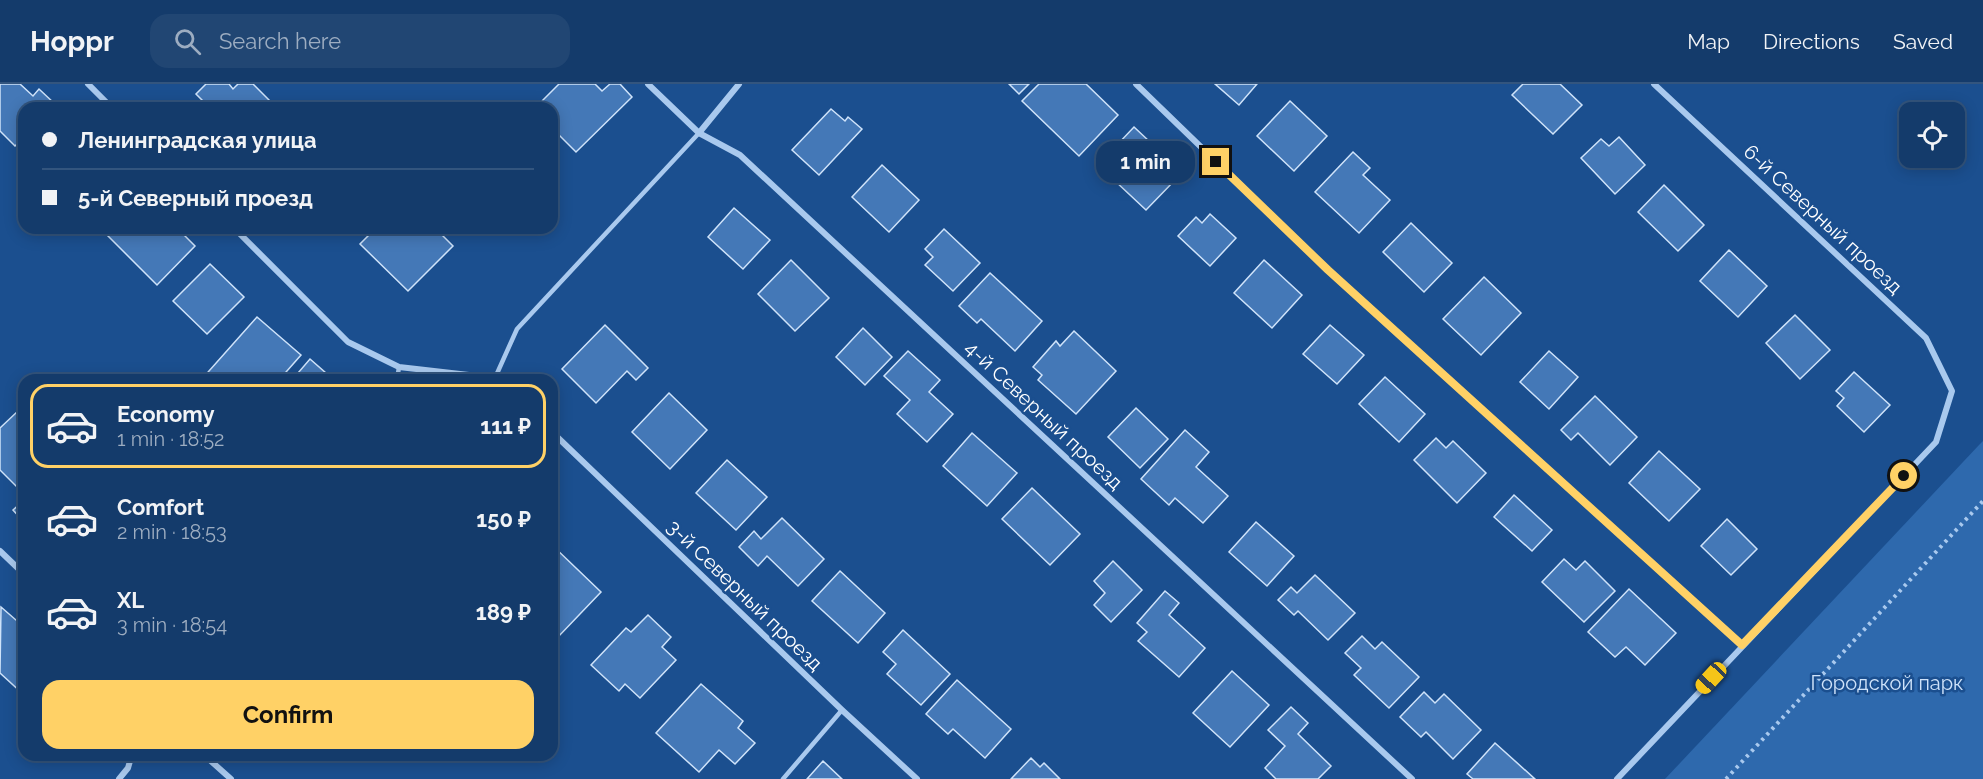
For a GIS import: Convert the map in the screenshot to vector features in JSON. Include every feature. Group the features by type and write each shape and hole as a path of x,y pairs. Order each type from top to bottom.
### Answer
{"street":[{"path":"88,84 106,102"},
{"name":"4-й Северный проезд","path":"648,84 699,133 740,155 1412,779"},
{"path":"699,133 739,84"},
{"path":"1136,84 1328,270 1742,645 1617,779"},
{"name":"6-й Северный проезд","path":"1654,84 1926,338 1952,391 1936,442 1742,645"},
{"path":"240,234 348,342 399,367 456,374"},
{"name":"3-й Северный проезд","path":"558,438 917,779"},
{"path":"0,551 18,568"},
{"path":"119,779 128,768 130,761"},
{"path":"211,761 231,779"}],"lane":[{"path":"498,374 517,329 699,133"},
{"path":"398,374 399,367"},
{"path":"783,779 842,710"}],"path":[{"path":"1726,779 1983,501"}],"green space":[{"name":"Городской парк","path":"1983,441 1983,779 1665,779 1979,445"}],"building":[{"path":"0,84 20,84 33,96 39,89 53,102 18,102 18,143 15,146 0,131"},
{"path":"206,84 229,84 233,89 238,84 253,84 271,102 204,102 196,94"},
{"path":"559,84 595,84 602,91 610,84 620,84 632,97 576,152 558,134 558,102 541,102"},
{"path":"1009,84 1029,84 1019,94"},
{"path":"1039,84 1086,84 1118,115 1079,156 1022,101"},
{"path":"1215,84 1257,84 1239,105"},
{"path":"1523,84 1560,84 1582,105 1553,134 1512,95"},
{"path":"1290,101 1327,136 1294,171 1257,136"},
{"path":"831,109 845,121 848,117 862,129 819,175 792,150"},
{"path":"1134,127 1150,142 1143,149 1176,179 1146,210 1098,165"},
{"path":"1619,137 1645,165 1615,194 1581,158 1601,139 1609,146"},
{"path":"1353,152 1370,168 1363,175 1390,200 1359,233 1315,192"},
{"path":"882,165 919,200 889,232 852,197"},
{"path":"1664,185 1704,225 1678,251 1638,212"},
{"path":"734,208 770,240 743,269 708,237"},
{"path":"1210,214 1236,238 1210,266 1178,236 1196,217 1202,223"},
{"path":"1411,223 1452,263 1424,292 1383,252"},
{"path":"944,229 980,263 953,291 925,265 933,257 925,249"},
{"path":"106,234 183,234 195,246 157,285"},
{"path":"370,234 441,234 453,246 408,291 360,244"},
{"path":"1729,250 1767,286 1738,317 1700,281"},
{"path":"791,260 829,298 795,331 758,294"},
{"path":"1264,260 1302,295 1272,328 1234,293"},
{"path":"210,264 244,297 207,334 173,301"},
{"path":"990,273 1042,321 1015,351 981,319 977,323 959,306"},
{"path":"1484,277 1521,313 1481,355 1443,319"},
{"path":"1795,315 1830,350 1800,379 1766,343"},
{"path":"257,317 301,355 284,374 206,374"},
{"path":"605,325 648,368 636,380 627,371 596,403 562,369"},
{"path":"1330,325 1364,355 1337,384 1303,354"},
{"path":"863,328 892,357 865,385 836,357"},
{"path":"1074,331 1116,371 1076,414 1038,380 1042,375 1033,367 1056,341 1060,346"},
{"path":"908,351 940,380 929,392 953,414 927,442 897,414 910,400 884,376"},
{"path":"1549,351 1578,377 1549,409 1520,382"},
{"path":"310,359 327,374 297,374"},
{"path":"1854,372 1890,405 1864,432 1837,406 1844,398 1836,391"},
{"path":"1385,377 1425,414 1399,442 1359,404"},
{"path":"669,393 707,430 670,469 632,432"},
{"path":"1595,396 1637,437 1610,465 1578,433 1571,440 1561,430"},
{"path":"1136,408 1168,439 1140,468 1108,437"},
{"path":"18,411 18,488 0,470 0,428"},
{"path":"1185,430 1209,452 1196,467 1228,496 1203,523 1175,498 1169,505 1141,479"},
{"path":"972,433 1017,473 987,506 943,466"},
{"path":"1436,438 1446,448 1453,441 1486,473 1457,503 1414,460"},
{"path":"1659,451 1700,489 1669,521 1629,483"},
{"path":"727,460 767,497 736,530 696,493"},
{"path":"1032,488 1080,534 1050,565 1002,519"},
{"path":"1514,495 1552,530 1532,551 1494,517"},
{"path":"18,505 18,515 13,510"},
{"path":"782,518 824,559 798,586 767,556 758,566 739,547 754,531 761,539"},
{"path":"1727,519 1757,549 1731,575 1701,546"},
{"path":"1256,522 1294,556 1267,586 1229,552"},
{"path":"558,551 601,592 558,637"},
{"path":"1564,559 1576,570 1585,561 1615,591 1584,622 1542,582"},
{"path":"1113,561 1142,590 1111,622 1094,605 1105,593 1094,581"},
{"path":"840,571 885,613 858,643 812,601"},
{"path":"1315,575 1355,613 1328,640 1298,611 1294,615 1278,600 1291,587 1297,593"},
{"path":"1629,589 1676,633 1645,665 1626,647 1615,657 1588,632"},
{"path":"1165,591 1179,603 1169,615 1205,648 1179,677 1138,641 1147,632 1137,623"},
{"path":"1,607 18,622 18,689 0,673"},
{"path":"648,615 671,637 662,647 676,660 640,698 625,684 619,691 591,665 626,628 631,632"},
{"path":"903,630 950,674 921,705 887,674 896,664 883,652"},
{"path":"1362,636 1375,649 1382,642 1419,677 1389,708 1354,675 1361,668 1345,653"},
{"path":"1232,671 1269,705 1230,747 1193,713"},
{"path":"957,680 1011,729 985,758 953,729 948,734 926,714"},
{"path":"701,684 743,721 738,728 755,743 735,764 719,750 699,772 656,733"},
{"path":"1424,692 1435,703 1444,694 1481,730 1453,759 1426,732 1421,737 1400,717"},
{"path":"1291,707 1308,723 1298,734 1331,766 1318,779 1276,779 1265,768 1285,746 1268,730"},
{"path":"1495,743 1535,779 1473,779 1467,774"},
{"path":"1031,758 1040,767 1044,763 1060,779 1011,779"},
{"path":"823,761 842,779 807,779"}],"route":[{"path":"1216,162 1328,270 1742,645 1904,476"}]}
